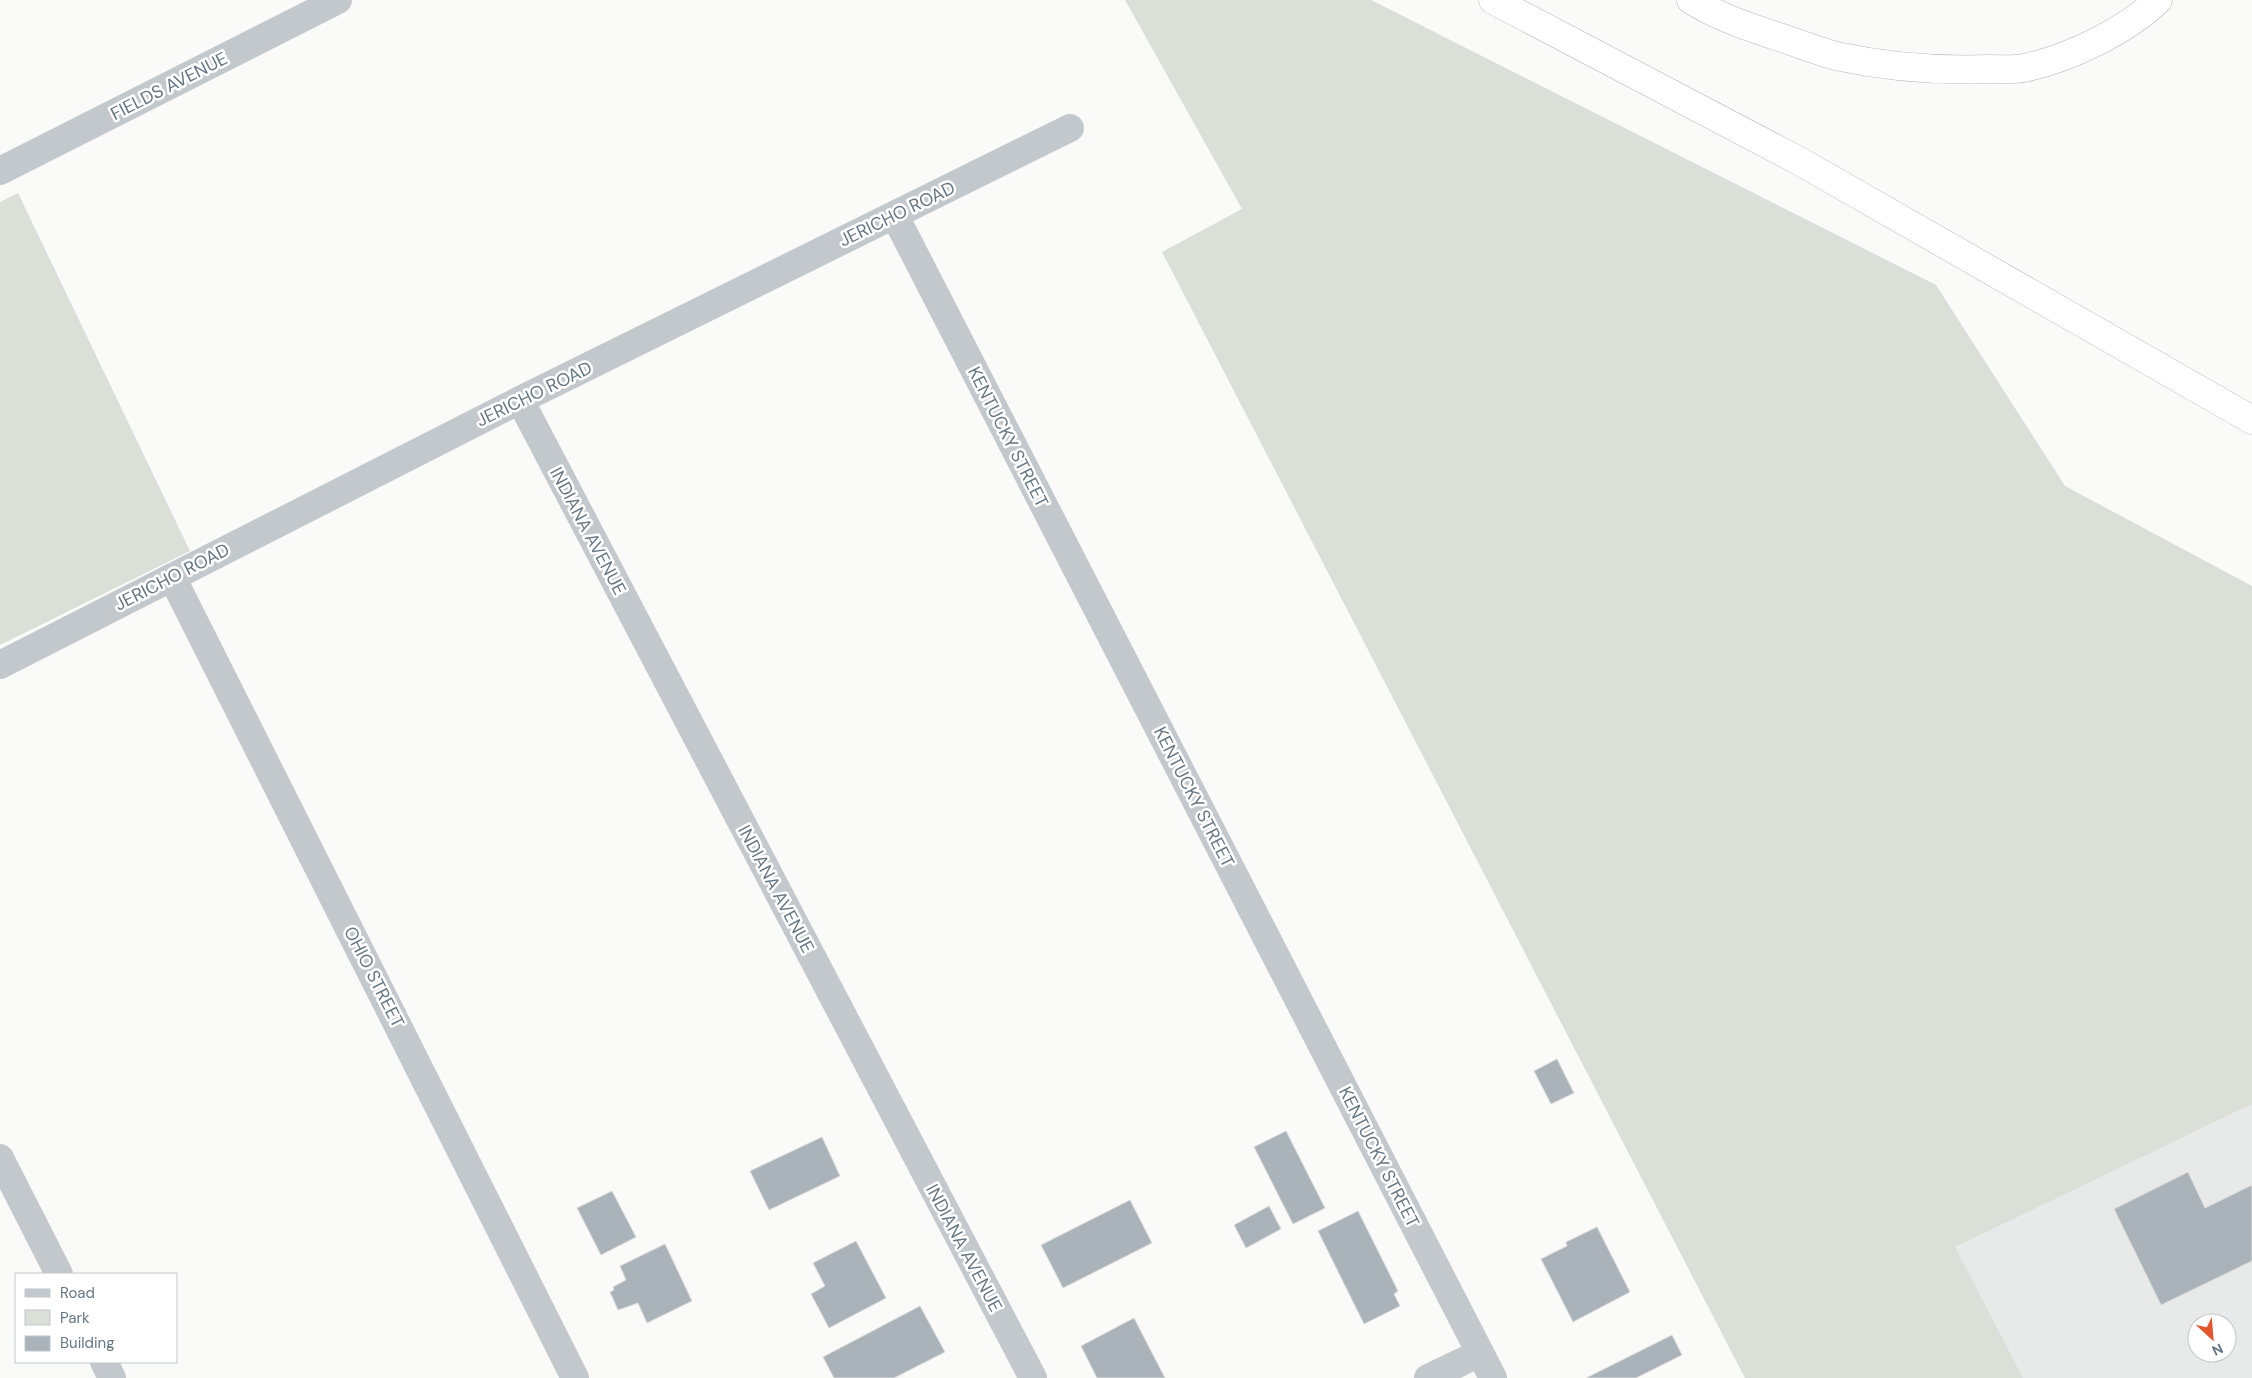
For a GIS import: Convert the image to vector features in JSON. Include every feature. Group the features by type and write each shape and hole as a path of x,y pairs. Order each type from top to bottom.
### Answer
{"highway":[{"path":"1493,0 1801,162 2252,420"},
{"path":"1691,0 1702,7 1769,33 1834,55 1899,68 1961,70 2024,68 2076,51 2119,30 2148,10 2158,0"}],"street":[{"name":"FIELDS AVENUE","path":"0,171 338,0"},
{"name":"JERICHO ROAD","path":"0,665 520,400 1070,128"},
{"name":"KENTUCKY STREET","path":"894,216 1493,1378"},
{"name":"INDIANA AVENUE","path":"520,400 1032,1378"},
{"name":"OHIO STREET","path":"172,577 576,1378"},
{"path":"0,1158 58,1273"},
{"path":"1428,1378 1480,1353"},
{"path":"104,1363 112,1378"}],"shaded area":[{"path":"2252,1104 2252,1378 2023,1378 1954,1247"}],"green space":[{"path":"1125,0 1371,0 1936,285 2065,486 2252,586 2252,1104 1955,1247 2023,1378 1745,1378 1162,252 1242,209"},
{"path":"18,193 190,551 0,645 0,202"}],"building":[{"path":"1557,1059 1574,1093 1551,1104 1534,1071"},
{"path":"1286,1131 1325,1208 1293,1224 1254,1147"},
{"path":"822,1137 840,1176 769,1210 750,1171"},
{"path":"2188,1172 2205,1208 2252,1185 2252,1261 2161,1305 2114,1209"},
{"path":"612,1191 636,1237 601,1255 577,1208"},
{"path":"1130,1200 1152,1243 1063,1288 1041,1245"},
{"path":"1269,1206 1281,1229 1246,1248 1234,1225"},
{"path":"1358,1211 1398,1291 1394,1294 1400,1306 1364,1324 1318,1231"},
{"path":"1597,1227 1630,1292 1573,1322 1541,1259 1567,1246 1566,1242"},
{"path":"856,1241 886,1298 829,1328 811,1294 825,1286 813,1263"},
{"path":"665,1244 692,1301 647,1323 638,1303 618,1310 610,1292 614,1290 613,1287 626,1280 620,1266"},
{"path":"920,1306 945,1352 894,1378 834,1378 823,1357"},
{"path":"1134,1318 1165,1378 1097,1378 1081,1346"},
{"path":"1672,1335 1682,1355 1636,1378 1586,1378"}]}
